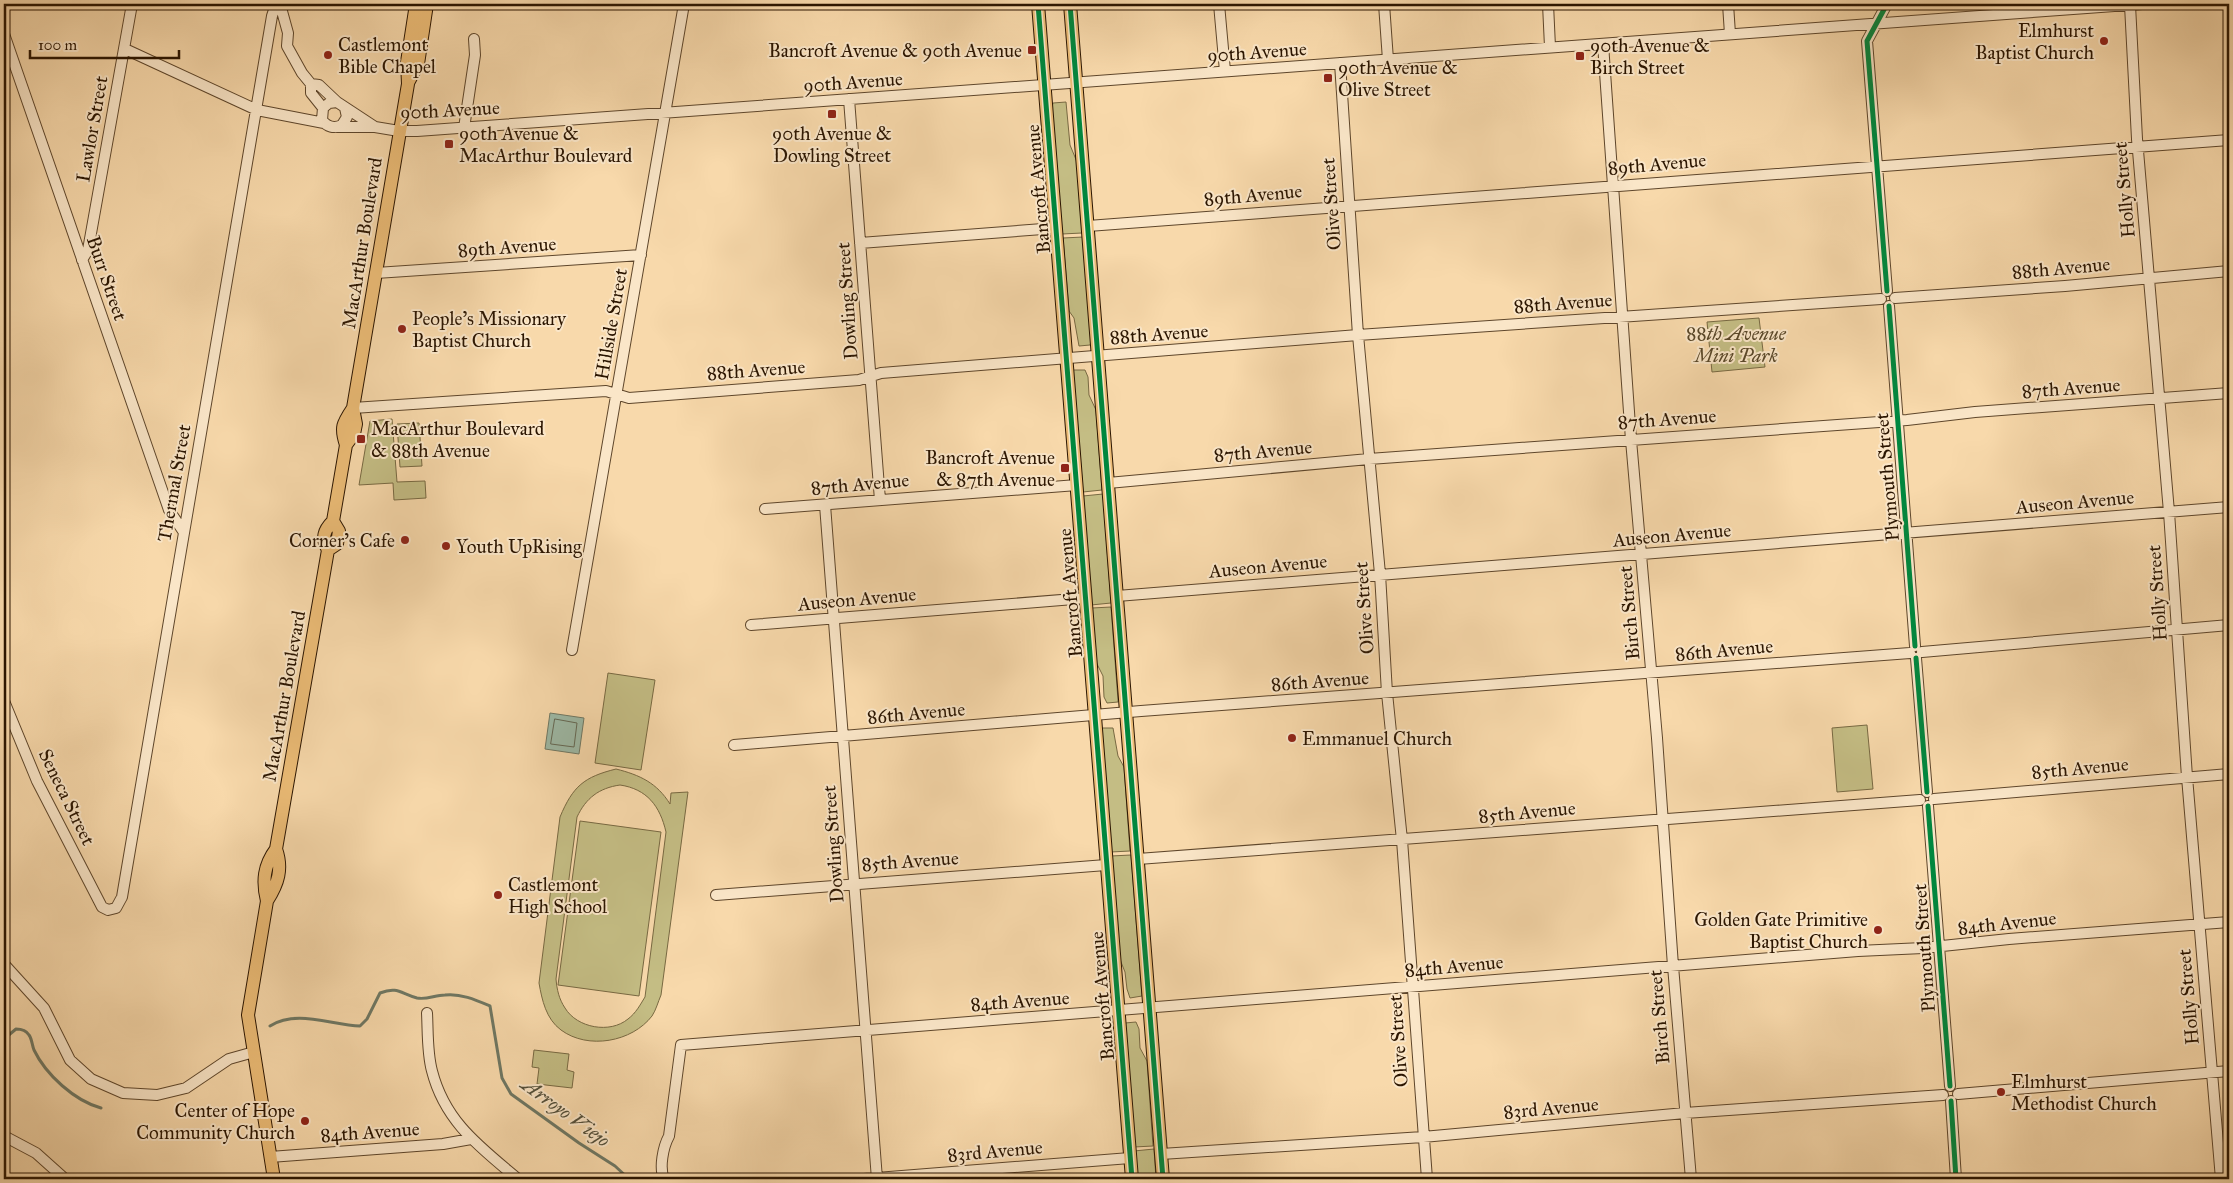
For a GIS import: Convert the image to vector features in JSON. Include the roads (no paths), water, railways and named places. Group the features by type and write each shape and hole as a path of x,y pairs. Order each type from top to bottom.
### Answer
{"main road":[{"name":"MacArthur Boulevard","path":"274,1179 248,1015 267,901 276,887 281,863 276,849 328,550 323,542 326,528 333,521 346,445 342,433 344,422 353,408 408,84 407,62 416,4"},
{"name":"MacArthur Boulevard","path":"408,84 418,64 427,4"},
{"name":"Bancroft Avenue","path":"1038,4 1132,1179"},
{"path":"1070,4 1163,1179"}],"street":[{"name":"Lawlor Street","path":"82,260 88,250 132,4"},
{"name":"Thermal Street","path":"102,907 112,910 121,901 183,531 276,4"},
{"path":"280,4 288,33 287,46 311,84 310,93 323,108"},
{"name":"Hillside Street","path":"572,650 684,4"},
{"path":"1219,4 1225,71"},
{"path":"1384,4 1388,60"},
{"path":"1548,4 1550,47"},
{"path":"1728,4 1730,34"},
{"name":"Plymouth Street","path":"1887,4 1867,41 1951,1094 1956,1179"},
{"name":"90th Avenue","path":"124,49 257,110 324,123 328,126 375,126 399,131 464,128 1877,24 2047,7 2142,4"},
{"name":"Holly Street","path":"2130,5 2138,146 2169,512 2188,777 2221,1179"},
{"name":"Burr Street","path":"4,34 169,510 183,531"},
{"path":"464,128 475,55 474,39"},
{"name":"Birch Street","path":"1603,44 1631,440 1691,1179"},
{"path":"268,47 287,46"},
{"name":"Olive Street","path":"1340,63 1358,336 1380,574 1387,693 1402,840 1427,1179"},
{"name":"90th Avenue","path":"311,84 319,86 341,105 375,126"},
{"name":"Dowling Street","path":"849,99 880,500"},
{"path":"324,123 321,116 323,108 329,103 341,105 347,117 345,122 337,127"},
{"name":"89th Avenue","path":"1088,226 1800,170 1878,167 2229,140"},
{"path":"860,242 1056,228"},
{"name":"89th Avenue","path":"376,273 641,255"},
{"name":"88th Avenue","path":"353,408 606,391 629,398 859,380 881,373 1623,316 2065,286 2229,271"},
{"name":"87th Avenue","path":"1108,483 1369,460 1898,421 1975,412 2229,393"},
{"name":"87th Avenue","path":"765,509 1077,485"},
{"name":"Dowling Street","path":"825,505 877,1179"},
{"name":"Auseon Avenue","path":"1117,596 2229,507"},
{"name":"Auseon Avenue","path":"751,625 1086,598"},
{"name":"86th Avenue","path":"734,745 1095,715 1916,652 2229,625"},
{"name":"Seneca Street","path":"4,701 37,781 102,907"},
{"name":"85th Avenue","path":"1138,860 2229,774"},
{"name":"85th Avenue","path":"716,895 1106,864"},
{"name":"84th Avenue","path":"664,1179 662,1168 666,1142 669,1136 681,1045 1858,951 1939,947 2009,939 2229,922"},
{"path":"4,964 44,1008 70,1060 91,1079 123,1093 157,1095 186,1088 229,1059 254,1052"},
{"path":"427,1013 431,1070 444,1104 456,1123 471,1139 518,1179"},
{"name":"83rd Avenue","path":"1161,1154 1423,1137 1685,1113 1951,1094 2229,1070"},
{"path":"4,1136 36,1153 65,1179"},
{"name":"84th Avenue","path":"270,1157 443,1144 471,1139"},
{"name":"83rd Avenue","path":"864,1179 1130,1158"}],"water":[{"path":"550,713 584,718 579,754 545,749"}],"waterway":[{"name":"Arroyo Viejo","path":"270,1026 280,1021 302,1018 360,1026 367,1019 380,993 391,990 417,998 456,995 490,1006 502,1078 511,1094 579,1143 615,1166 629,1179"},
{"name":"Arroyo Viejo","path":"4,1039 16,1029 28,1033 39,1059 62,1086 81,1100 101,1108"}],"place":[{"name":"Elmhurst Baptist Church","path":"2104,41"},
{"name":"Bancroft Avenue & 90th Avenue","path":"1032,50"},
{"name":"Castlemont Bible Chapel","path":"328,55"},
{"name":"90th Avenue & Birch Street","path":"1580,56"},
{"name":"90th Avenue & Olive Street","path":"1328,78"},
{"name":"90th Avenue & Dowling Street","path":"832,114"},
{"name":"90th Avenue & MacArthur Boulevard","path":"449,144"},
{"name":"People's Missionary Baptist Church","path":"402,329"},
{"name":"MacArthur Boulevard & 88th Avenue","path":"361,439"},
{"name":"Bancroft Avenue & 87th Avenue","path":"1065,468"},
{"name":"Corner's Cafe","path":"405,540"},
{"name":"Youth UpRising","path":"446,546"},
{"name":"Emmanuel Church","path":"1292,738"},
{"name":"Castlemont High School","path":"498,895"},
{"name":"Golden Gate Primitive Baptist Church","path":"1878,930"},
{"name":"Elmhurst Methodist Church","path":"2001,1092"},
{"name":"Center of Hope Community Church","path":"305,1121"}],"park label":[{"name":"88th Avenue Mini Park","path":"1736,344"}]}
